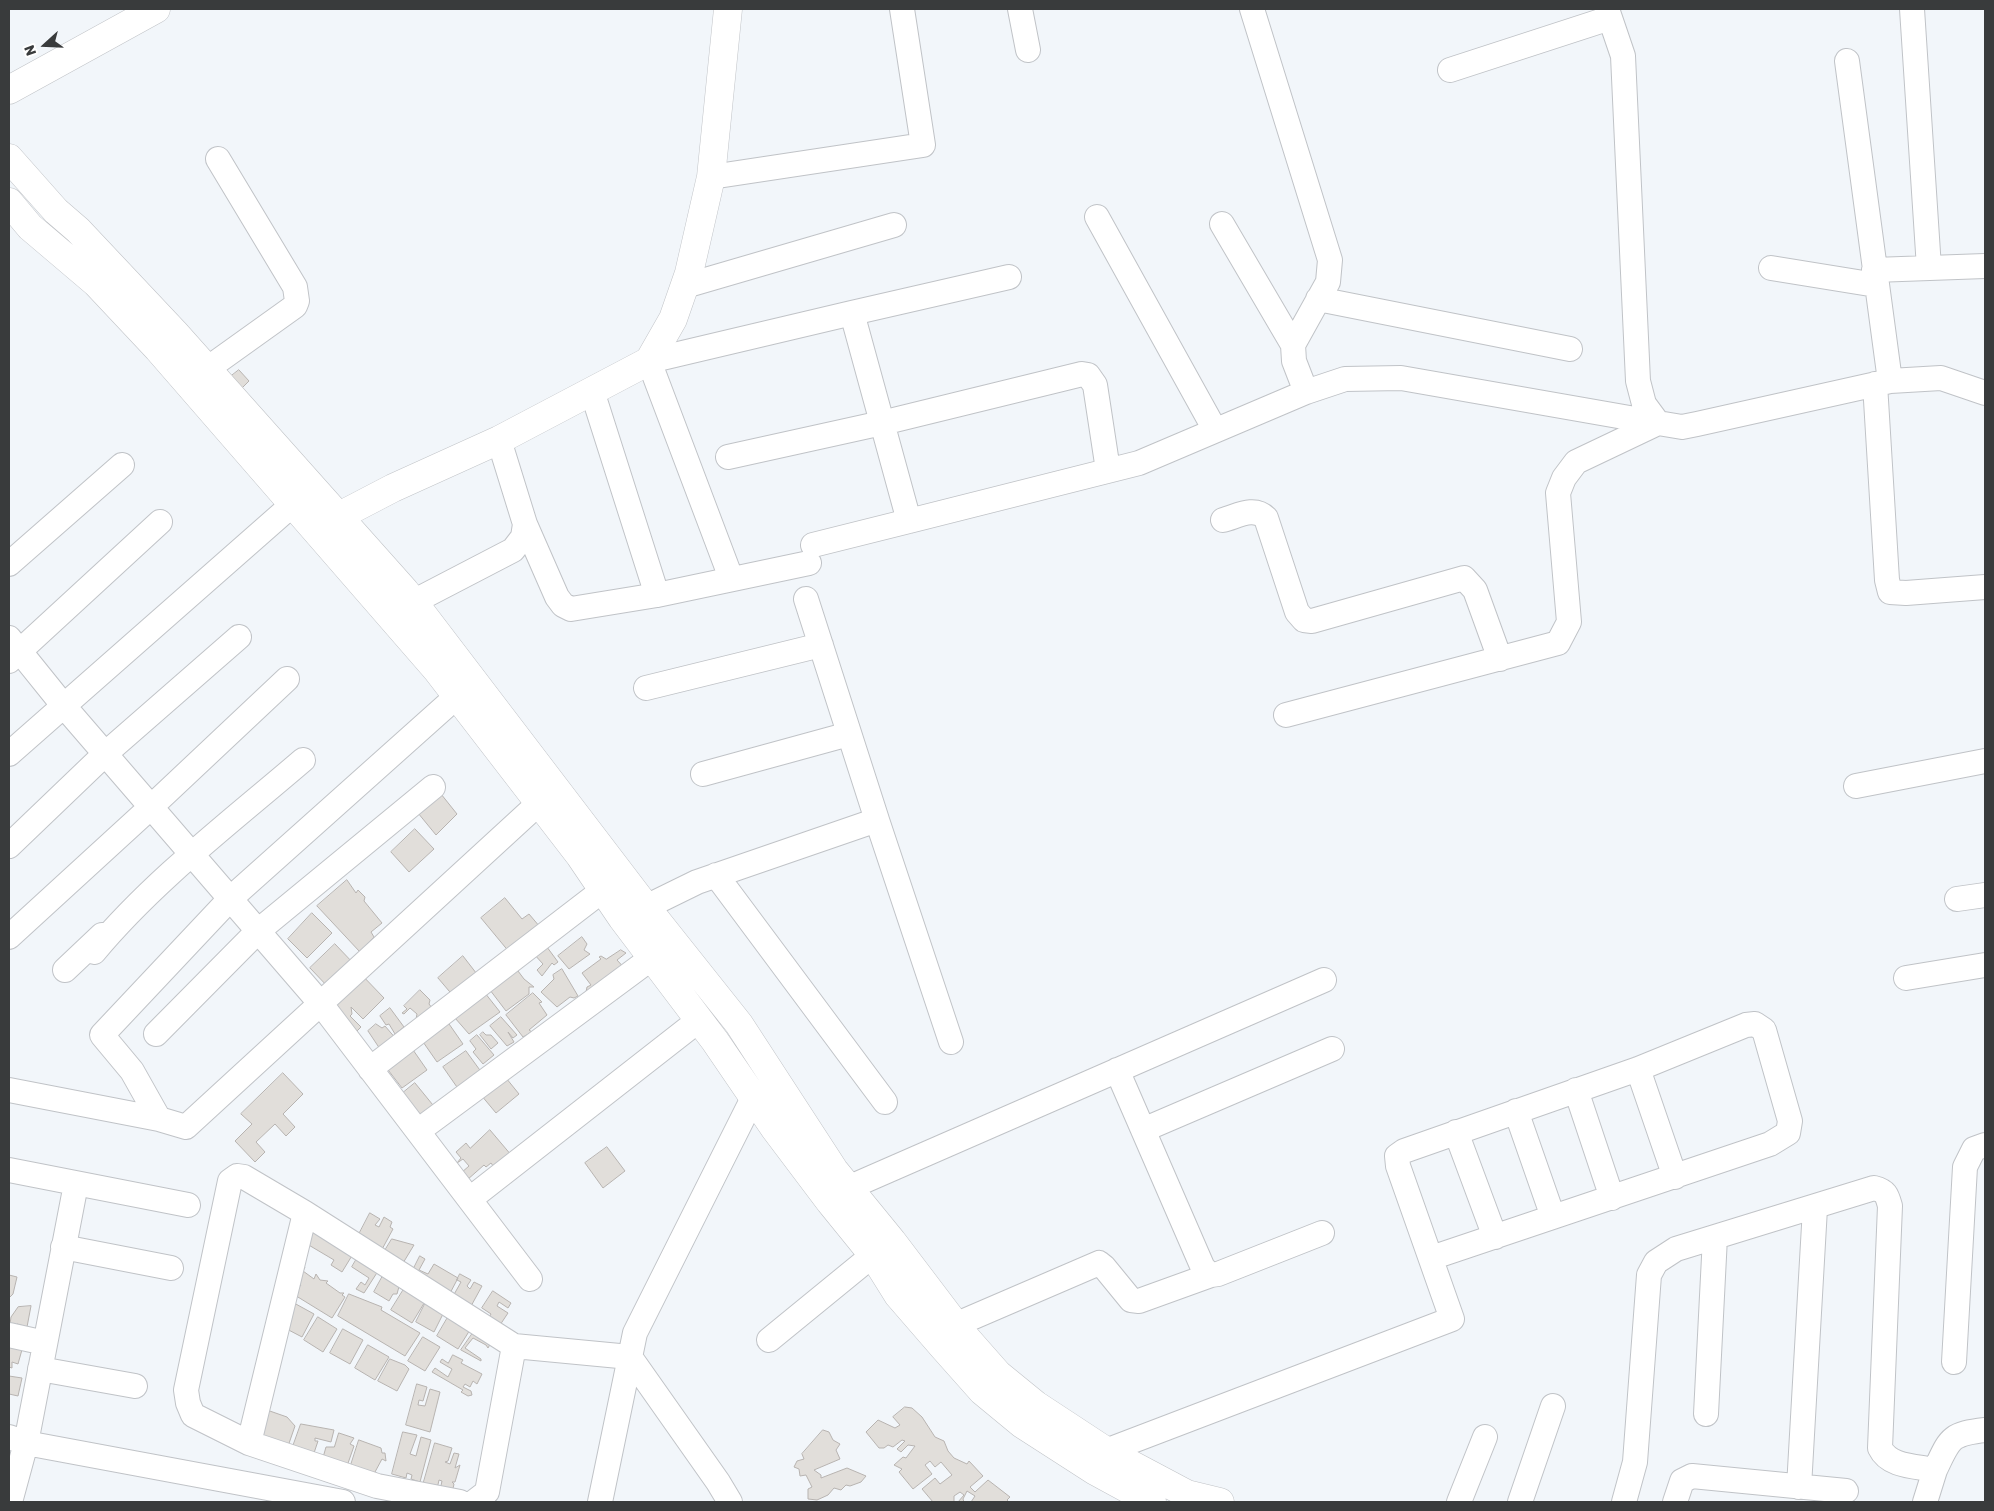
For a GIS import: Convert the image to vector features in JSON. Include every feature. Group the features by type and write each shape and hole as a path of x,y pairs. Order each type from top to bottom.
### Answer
{"main road":[{"path":"313,529 393,488 499,440 649,361 673,319 684,286 711,176 728,9"},
{"path":"9,90 147,11"},
{"path":"9,158 47,201 78,230 207,369 413,602 646,907 739,1024 848,1188 892,1241 955,1325 998,1374 1036,1406 1182,1498 1220,1502"},
{"path":"47,201 14,216 96,283 121,309 246,448 292,505 436,669 539,803 653,957 820,1190 873,1255 898,1295 982,1391 1022,1424 1095,1471 1152,1502"}],"street":[{"path":"711,176 923,145 902,9"},
{"path":"1020,9 1028,50"},
{"path":"1252,9 1330,260 1328,282 1293,345"},
{"path":"1912,9 1929,268"},
{"path":"1450,70 1609,13 1623,56 1638,382 1644,404 1658,423"},
{"path":"1847,61 1875,278 1883,382 1886,580 1890,592 1906,594 1985,587"},
{"path":"207,369 294,306 297,301 295,288 218,159"},
{"path":"1097,217 1215,430"},
{"path":"1222,224 1293,345 1294,362 1306,392"},
{"path":"684,286 894,225"},
{"path":"1771,268 1875,278 1929,268 1985,266"},
{"path":"731,578 649,361 1009,277"},
{"path":"1318,299 1570,349"},
{"path":"852,313 909,521"},
{"path":"728,457 882,423 1082,374 1088,375 1095,385 1108,470"},
{"path":"499,440 525,524 558,597 563,605 571,610 731,578 811,554 909,521 1139,463 1306,392 1345,379 1401,378 1682,427 1883,382 1941,378 1985,393"},
{"path":"592,391 657,594"},
{"path":"1286,715 1558,643 1569,622 1558,492 1564,478 1576,462 1658,423"},
{"path":"9,564 122,465"},
{"path":"9,754 292,505"},
{"path":"1223,520 1254,511 1260,512 1266,518 1297,612 1304,620 1312,621 1464,578 1469,580 1475,590 1500,659"},
{"path":"9,572 44,548 82,512"},
{"path":"160,522 12,650 63,705 321,1004 530,1279"},
{"path":"413,602 513,550 523,537 525,524"},
{"path":"806,599 951,1042"},
{"path":"9,846 105,754 239,637"},
{"path":"646,688 821,645"},
{"path":"9,937 151,808 287,679"},
{"path":"159,1119 132,1071 102,1035 230,899 456,697"},
{"path":"702,774 849,734"},
{"path":"65,970 191,853 303,760"},
{"path":"1856,786 1985,761"},
{"path":"156,1034 258,931 433,787"},
{"path":"9,1090 159,1119 186,1127 539,803"},
{"path":"646,907 716,875 877,820"},
{"path":"94,952 117,925 191,853"},
{"path":"716,875 885,1102"},
{"path":"370,1069 603,890"},
{"path":"1957,899 1985,895"},
{"path":"418,1131 653,957"},
{"path":"1906,978 1985,965"},
{"path":"848,1188 1324,980"},
{"path":"470,1199 699,1020"},
{"path":"1106,1451 1452,1319 1398,1166 1397,1156 1404,1151 1638,1069 1746,1025 1755,1024 1764,1030 1790,1121 1788,1133 1770,1144 1431,1258"},
{"path":"1143,1130 1332,1049"},
{"path":"1638,1069 1675,1177"},
{"path":"1117,1070 1203,1268 1211,1275"},
{"path":"1576,1090 1612,1198"},
{"path":"600,1502 635,1333 753,1098"},
{"path":"1516,1111 1553,1218"},
{"path":"1456,1132 1495,1237"},
{"path":"1954,1362 1974,1189 1965,1167 1974,1149 1985,1145"},
{"path":"9,1170 188,1206"},
{"path":"460,1502 377,1486 249,1443 193,1414 188,1403 186,1390 230,1181 237,1176 244,1177 305,1213 514,1346 630,1358 718,1482 730,1502"},
{"path":"10,1502 18,1440 40,1369 76,1184"},
{"path":"1624,1502 1635,1462 1649,1275 1656,1262 1676,1249 1815,1208 1874,1188 1882,1190 1887,1195 1890,1206 1880,1448 1884,1456 1891,1461 1935,1470"},
{"path":"1800,1487 1815,1208"},
{"path":"249,1443 305,1213"},
{"path":"955,1325 1099,1263 1131,1300 1139,1301 1218,1274 1322,1233"},
{"path":"1706,1414 1715,1237"},
{"path":"63,1247 171,1268"},
{"path":"770,1340 873,1255"},
{"path":"9,1334 45,1343"},
{"path":"474,1502 486,1492 514,1346"},
{"path":"40,1369 134,1386"},
{"path":"1520,1502 1553,1406"},
{"path":"1924,1502 1935,1470 1950,1440 1964,1432 1985,1430"},
{"path":"1459,1502 1485,1437"},
{"path":"18,1440 343,1502"},
{"path":"1675,1502 1682,1481 1687,1476 1846,1492"}],"building":[{"path":"239,370 249,381 241,389 230,377"},
{"path":"441,794 457,814 436,835 418,813"},
{"path":"415,829 434,849 409,872 391,852"},
{"path":"347,880 356,893 358,890 365,897 364,901 382,923 371,932 374,937 360,952 317,906"},
{"path":"505,898 522,919 529,914 540,927 510,953 481,918"},
{"path":"312,913 332,933 307,958 288,939"},
{"path":"582,937 587,944 584,950 590,954 569,969 558,956"},
{"path":"544,943 558,962 554,965 552,963 542,976 537,970 543,964 533,953"},
{"path":"335,944 355,965 330,989 310,968"},
{"path":"621,950 626,953 617,960 627,971 586,992 587,987 591,985 582,973 601,959 599,957 601,956 606,959"},
{"path":"463,956 480,978 455,998 438,978"},
{"path":"520,968 518,971 534,987 529,987 529,994 506,1011 490,990"},
{"path":"562,969 578,996 570,997 557,1007 541,992 554,979 553,975"},
{"path":"358,971 384,998 363,1019 351,1007 352,1014 350,1016 361,1027 355,1033 337,1014 341,1010 330,999"},
{"path":"420,990 430,1000 429,1004 432,1008 416,1019 417,1014 410,1008 404,1014 402,1013 407,1009 404,1006"},
{"path":"485,993 500,1012 469,1034 455,1018"},
{"path":"533,993 542,1002 539,1003 547,1015 529,1030 532,1032 523,1037 506,1015"},
{"path":"390,1008 404,1027 395,1034 389,1024 386,1025 380,1016"},
{"path":"501,1017 517,1035 513,1038 508,1032 514,1042 507,1046 490,1026"},
{"path":"447,1021 463,1044 437,1062 421,1039"},
{"path":"376,1024 382,1028 385,1026 397,1040 382,1052 368,1031"},
{"path":"483,1032 486,1035 491,1035 498,1043 491,1049 480,1035"},
{"path":"477,1035 494,1055 483,1064 473,1052 476,1049 470,1041"},
{"path":"411,1047 427,1070 402,1088 385,1066"},
{"path":"466,1051 482,1073 459,1090 443,1067"},
{"path":"283,1073 303,1094 283,1114 295,1127 286,1136 275,1124 256,1142 265,1152 255,1162 235,1141 252,1124 241,1114"},
{"path":"502,1073 519,1094 496,1113 481,1095"},
{"path":"415,1083 437,1110 418,1123 398,1097"},
{"path":"490,1130 512,1156 496,1170 491,1163 486,1167 484,1165 467,1180 461,1173 469,1166 463,1159 457,1163 461,1158 456,1152 466,1143 470,1148"},
{"path":"607,1147 625,1171 603,1188 585,1163"},
{"path":"370,1213 380,1219 375,1225 379,1227 384,1217 392,1222 390,1227 393,1229 380,1253 356,1240"},
{"path":"312,1229 353,1254 342,1272 331,1265 334,1260 307,1244"},
{"path":"392,1239 414,1245 400,1268 397,1267 401,1260 397,1257 392,1265 381,1257"},
{"path":"359,1255 380,1268 364,1293 356,1289 361,1282 365,1285 369,1278 352,1267"},
{"path":"420,1256 425,1259 419,1270 428,1274 434,1264 458,1278 447,1299 409,1278"},
{"path":"303,1267 305,1267 303,1271 314,1279 316,1274 320,1280 328,1281 326,1283 340,1293 344,1293 342,1295 345,1297 332,1318 293,1294 301,1285 294,1282"},
{"path":"385,1272 401,1279 397,1294 393,1294 389,1301 374,1292"},
{"path":"460,1274 471,1280 467,1286 470,1289 474,1282 482,1286 470,1308 452,1298 461,1282 457,1280"},
{"path":"9,1275 17,1277 13,1294 9,1298"},
{"path":"404,1289 426,1300 412,1323 391,1310"},
{"path":"493,1291 511,1303 508,1308 499,1302 497,1306 508,1313 498,1328 487,1321 491,1314 482,1308"},
{"path":"349,1294 382,1307 381,1310 420,1333 405,1356 338,1316"},
{"path":"429,1296 447,1306 434,1332 416,1322"},
{"path":"294,1303 314,1314 302,1337 281,1326"},
{"path":"31,1306 27,1327 17,1324 17,1327 10,1324 11,1317 18,1307"},
{"path":"451,1312 473,1325 458,1349 437,1336"},
{"path":"318,1317 337,1329 323,1352 304,1340"},
{"path":"343,1329 363,1340 350,1364 330,1353"},
{"path":"475,1330 492,1341 488,1348 473,1338 465,1348 481,1359 481,1361 461,1350"},
{"path":"423,1337 440,1347 425,1371 408,1361"},
{"path":"9,1342 23,1346 18,1364 12,1362 12,1368 9,1367"},
{"path":"368,1345 389,1357 375,1380 355,1368"},
{"path":"453,1355 463,1360 461,1363 482,1374 477,1384 473,1381 470,1387 465,1384 463,1387 471,1391 472,1395 468,1396 461,1392 463,1390 432,1372 435,1368 448,1377 452,1369 440,1362 442,1359 448,1363"},
{"path":"390,1359 405,1365 409,1369 397,1391 378,1381"},
{"path":"9,1376 22,1378 18,1396 9,1394"},
{"path":"417,1384 427,1387 423,1401 419,1400 418,1405 425,1406 430,1389 440,1392 430,1432 406,1425"},
{"path":"905,1407 912,1408 922,1417 935,1437 944,1441 948,1451 954,1458 967,1464 969,1461 983,1476 970,1487 975,1492 988,1480 1010,1497 1007,1500 1009,1502 971,1502 975,1496 967,1491 963,1499 964,1502 958,1502 964,1495 960,1492 954,1496 954,1502 933,1502 922,1489 935,1478 940,1484 952,1475 941,1462 935,1467 930,1461 925,1465 932,1474 913,1489 899,1472 902,1469 894,1465 903,1457 906,1458 915,1446 908,1445 901,1452 897,1449 905,1441 902,1440 893,1447 888,1445 884,1448 879,1448 866,1432 878,1420 895,1428 900,1425 893,1417"},
{"path":"264,1409 287,1417 295,1426 286,1452 253,1441"},
{"path":"301,1424 334,1430 331,1442 315,1438 315,1441 318,1441 312,1459 291,1452"},
{"path":"823,1430 829,1432 833,1440 840,1444 836,1450 840,1459 814,1470 821,1475 821,1478 847,1468 866,1476 861,1482 850,1486 846,1485 841,1490 834,1488 828,1495 817,1500 808,1499 808,1489 812,1487 806,1475 800,1476 799,1469 794,1467 797,1461 804,1459 802,1454"},
{"path":"403,1432 417,1435 410,1454 416,1456 421,1437 431,1440 420,1482 411,1479 412,1475 407,1473 406,1478 392,1474"},
{"path":"339,1433 354,1438 350,1444 354,1446 346,1469 322,1461 326,1447 334,1447"},
{"path":"359,1440 381,1448 382,1453 385,1453 386,1461 382,1459 375,1472 380,1475 379,1477 351,1465"},
{"path":"435,1443 452,1448 448,1461 445,1462 450,1464 454,1453 459,1454 455,1468 460,1465 455,1482 452,1482 454,1484 452,1493 440,1490 442,1481 439,1480 437,1489 423,1485"}]}
